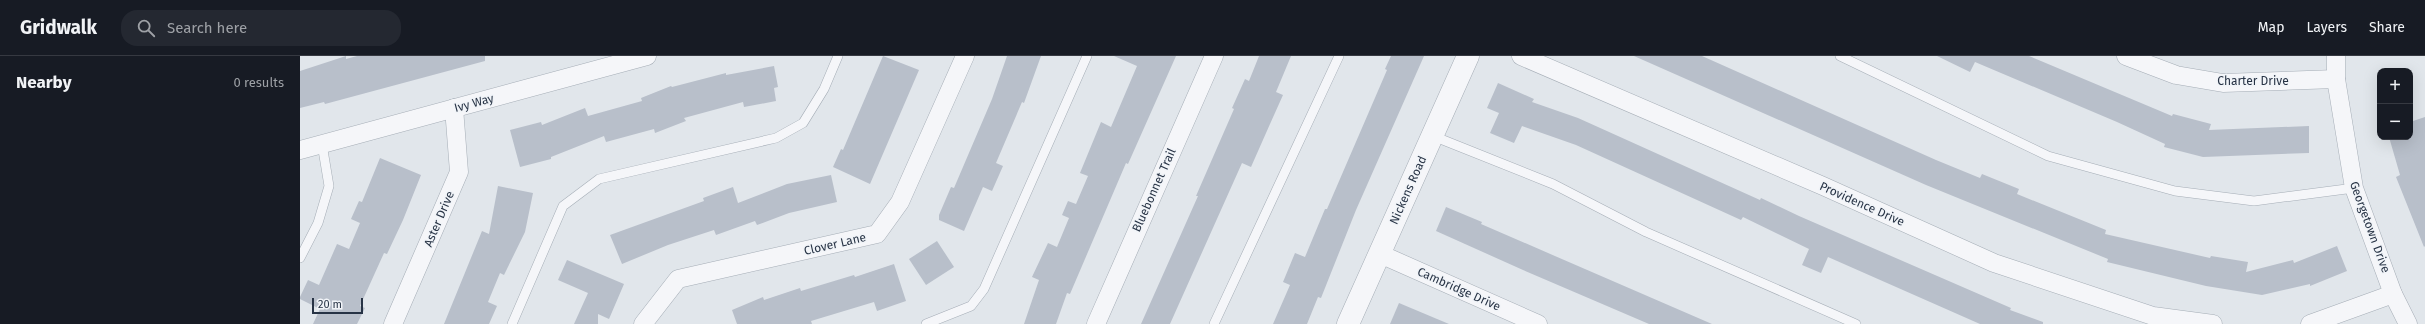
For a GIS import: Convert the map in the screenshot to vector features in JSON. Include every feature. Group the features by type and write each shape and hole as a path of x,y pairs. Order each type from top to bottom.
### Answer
{"street":[{"name":"Ivy Way","path":"300,150 647,56"},
{"name":"Clover Lane","path":"643,324 678,279 877,234 900,202 965,56"},
{"name":"Bluebonnet Trail","path":"1096,324 1214,56"},
{"name":"Nickens Road","path":"1348,324 1468,56"},
{"name":"Providence Drive","path":"1521,56 1823,186 1994,263 2153,316 2213,324"},
{"name":"Charter Drive","path":"2126,56 2176,75 2223,83 2336,80"},
{"name":"Georgetown Drive","path":"2336,56 2336,80 2354,188 2393,294 2408,324"},
{"name":"Aster Drive","path":"393,324 459,172 454,108"},
{"name":"Cambridge Drive","path":"1380,254 1538,324"},
{"path":"2310,324 2393,294"}],"lane":[{"path":"512,324 563,206 599,179 776,138 803,123 824,89 838,56"},
{"path":"926,324 971,306 984,289 1088,56"},
{"path":"1214,324 1339,56"},
{"path":"1840,56 2048,156 2175,191 2254,201 2354,188"},
{"path":"1433,136 1553,184 1646,232 1856,324"},
{"path":"300,258 318,223 328,186 322,144"}],"building":[{"path":"346,56 346,59 357,56 485,56 485,61 325,104 324,102 300,108 300,71"},
{"path":"883,56 919,70 870,184 833,167 841,149 843,150"},
{"path":"1007,56 1041,56 1024,103 1022,102 996,163 1003,166 992,191 983,187 964,231 939,220 939,215 951,187 954,188 992,99"},
{"path":"1114,56 1176,56 1128,164 1126,163 1070,294 1067,293 1056,324 1024,324 1039,280 1032,277 1048,243 1057,247 1069,218 1062,215 1068,201 1076,204 1088,176 1080,173 1101,122 1111,127 1137,66"},
{"path":"1259,56 1291,56 1276,92 1283,95 1251,167 1242,163 1170,324 1141,324 1198,196 1196,196 1234,109 1232,108 1245,79 1249,81"},
{"path":"1391,56 1424,56 1356,210 1321,298 1318,297 1307,324 1273,324 1290,285 1283,282 1295,253 1305,257 1387,70 1385,69"},
{"path":"1634,56 1702,56 1936,160 1980,178 1982,174 2019,189 2017,194 2106,230 2105,234 2210,258 2211,256 2248,262 2246,272 2293,260 2294,263 2337,246 2347,271 2310,286 2310,284 2262,295 2206,286 2107,262 2108,259 1926,185"},
{"path":"1937,56 2029,56 2172,116 2173,114 2211,124 2209,130 2309,126 2309,153 2203,157 2164,147 2165,144 2117,122 1975,62 1970,72"},
{"path":"774,66 778,87 774,88 776,101 744,107 743,102 684,118 686,121 655,133 654,129 606,142 604,136 551,157 551,159 520,167 510,130 541,122 542,125 585,108 588,116 642,101 641,98 671,86 672,87 726,73 726,75"},
{"path":"1498,83 1534,99 1532,102 1578,118 1760,200 1761,198 2011,308 2010,310 2043,322 2043,324 1980,324 1828,257 1821,273 1802,265 1809,249 1743,217 1741,220 1576,145 1522,126 1514,143 1490,133 1499,113 1487,108"},
{"path":"2425,117 2424,247 2396,177 2400,175 2390,140 2413,140 2413,121"},
{"path":"380,158 421,175 403,220 387,254 384,253 360,306 365,308 357,324 313,324 320,309 300,299 300,297 308,280 319,285 337,244 349,249 360,223 351,219 359,201 362,202"},
{"path":"831,175 837,202 789,213 757,225 755,221 716,235 714,230 668,245 622,264 610,235 704,201 703,198 733,187 738,203 787,184"},
{"path":"498,186 533,193 525,232 504,275 500,273 488,302 497,306 489,324 444,324 482,231 489,234"},
{"path":"1446,207 1482,222 1481,224 1712,324 1649,324 1523,270 1436,231"},
{"path":"937,241 954,267 926,285 909,259"},
{"path":"567,260 624,284 609,319 598,314 598,324 574,324 588,293 558,280"},
{"path":"894,264 906,301 877,311 874,302 811,321 812,324 737,324 732,310 763,297 764,300 800,288 801,291 854,275 855,277"},
{"path":"1399,303 1449,324 1390,324"}]}
